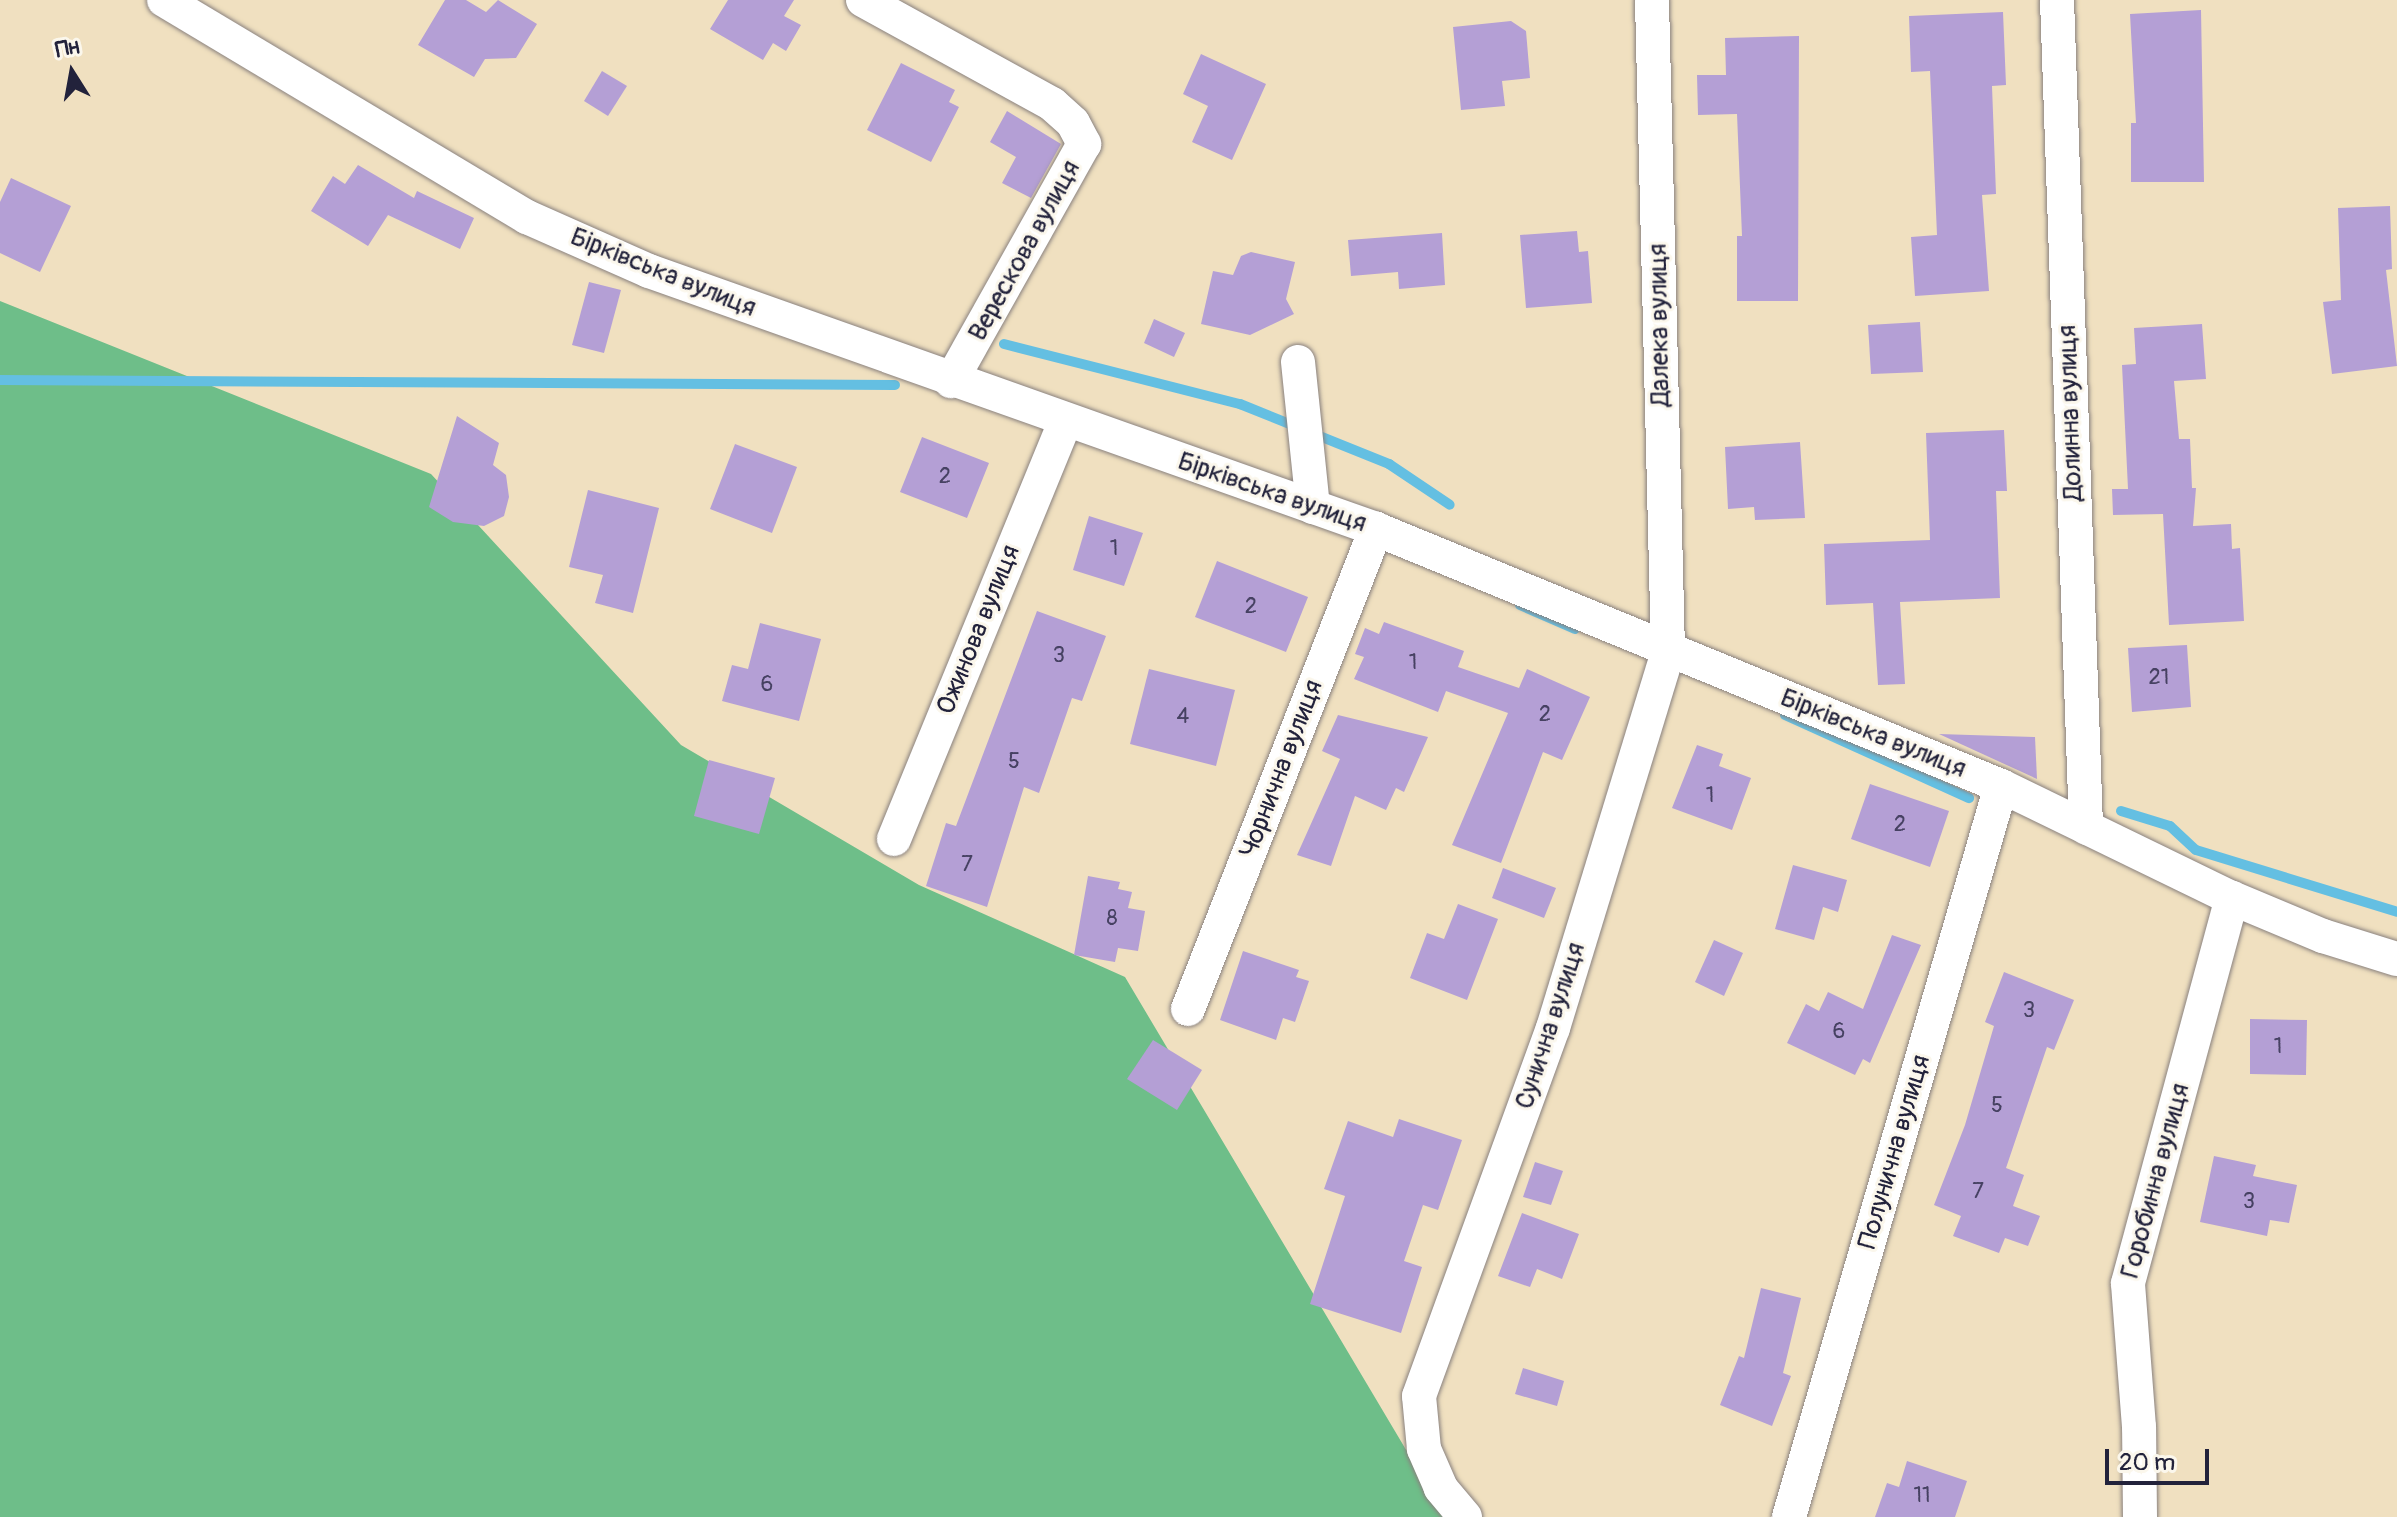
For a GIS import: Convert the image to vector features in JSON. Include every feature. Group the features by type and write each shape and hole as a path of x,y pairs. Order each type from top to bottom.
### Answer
{"street":[{"name":"Бірківська вулиця","path":"164,0 527,217 649,271 1065,422 1376,529 2001,786 2232,898 2323,936 2397,959"},
{"name":"Верескова вулиця","path":"863,0 1052,104 1073,123 1084,144 951,381"},
{"name":"Далека вулиця","path":"1652,0 1668,651"},
{"name":"Долинна вулиця","path":"2057,0 2086,827"},
{"path":"1298,362 1313,507"},
{"name":"Ожинова вулиця","path":"894,839 1065,422"},
{"name":"Чорнична вулиця","path":"1188,1009 1376,529"},
{"name":"Сунична вулиця","path":"1465,1517 1441,1488 1424,1449 1419,1396 1553,1028 1668,651"},
{"name":"Полунична вулиця","path":"1789,1517 2001,786"},
{"name":"Горобинна вулиця","path":"2140,1517 2139,1427 2128,1283 2232,898"}],"green space":[{"path":"0,301 431,474 681,745 919,885 1125,977 1446,1517 0,1517"}],"building":[{"path":"445,0 466,0 486,12 498,0 537,24 516,58 485,59 474,77 418,45"},
{"path":"728,0 794,0 784,16 801,25 786,51 773,43 763,60 710,29"},
{"path":"2201,10 2204,182 2131,182 2131,123 2136,123 2130,14"},
{"path":"2003,12 2006,85 1992,86 1996,194 1982,195 1989,291 1915,296 1911,237 1937,235 1930,71 1911,72 1909,16"},
{"path":"1511,21 1526,31 1530,78 1502,81 1505,106 1461,110 1453,27"},
{"path":"1799,36 1798,301 1737,301 1737,236 1742,236 1737,114 1698,115 1697,75 1726,75 1725,38"},
{"path":"1201,54 1266,84 1232,160 1192,142 1208,106 1183,94"},
{"path":"901,63 955,90 949,102 959,107 931,162 867,130"},
{"path":"602,71 627,86 608,116 584,101"},
{"path":"1007,111 1061,144 1031,198 1002,183 1016,157 990,142"},
{"path":"358,165 414,198 417,191 474,218 460,249 388,215 368,246 311,211 333,176 345,184"},
{"path":"11,178 71,206 40,272 0,253 0,202"},
{"path":"2390,206 2392,269 2386,270 2397,366 2332,374 2323,302 2341,300 2338,208"},
{"path":"1577,231 1579,252 1588,251 1592,303 1526,308 1520,235"},
{"path":"1442,233 1445,285 1399,289 1398,272 1351,276 1348,240"},
{"path":"1251,252 1295,262 1286,299 1294,314 1250,335 1201,324 1213,271 1233,275 1241,256"},
{"path":"589,282 621,290 604,353 572,345"},
{"path":"1154,319 1185,333 1174,357 1144,343"},
{"path":"1920,322 1923,372 1871,374 1868,325"},
{"path":"2202,324 2206,379 2174,381 2179,439 2190,439 2192,488 2196,488 2193,526 2231,524 2232,549 2240,548 2244,621 2169,625 2163,514 2113,515 2112,489 2128,489 2122,365 2136,364 2134,328"},
{"path":"457,416 499,443 493,465 506,475 509,497 504,516 484,526 453,522 429,507"},
{"path":"2004,430 2007,491 1996,491 2000,598 1900,602 1905,684 1878,685 1873,603 1826,605 1824,544 1930,540 1926,433"},
{"path":"922,437 989,463 967,518 900,492"},
{"path":"1800,442 1805,518 1755,520 1754,507 1728,509 1725,447"},
{"path":"735,444 797,467 772,533 710,509"},
{"path":"588,490 659,508 633,613 595,603 603,575 569,567"},
{"path":"1089,516 1143,533 1124,586 1073,570"},
{"path":"1217,561 1308,597 1286,652 1195,617"},
{"path":"1037,611 1106,636 1082,701 1072,698 1039,793 1024,787 987,907 926,886 946,823 956,826"},
{"path":"1384,622 1464,651 1458,667 1519,688 1527,669 1590,697 1562,760 1543,752 1501,863 1452,845 1508,713 1446,691 1438,712 1354,679 1364,657 1355,654 1365,628 1379,634"},
{"path":"760,623 821,639 799,721 722,701 732,665 748,669"},
{"path":"2187,645 2191,707 2132,712 2128,648"},
{"path":"1149,669 1235,690 1216,766 1130,744"},
{"path":"1338,715 1428,737 1404,792 1396,788 1386,810 1355,796 1331,866 1297,855 1340,759 1322,751"},
{"path":"1939,734 2035,737 2037,779"},
{"path":"1697,745 1723,754 1719,766 1751,778 1732,830 1672,808"},
{"path":"709,760 775,778 759,834 694,816"},
{"path":"1870,784 1949,811 1930,867 1851,839"},
{"path":"1793,865 1847,880 1838,912 1823,907 1814,940 1775,929"},
{"path":"1503,868 1556,888 1544,918 1492,898"},
{"path":"1088,876 1120,882 1118,889 1132,892 1128,908 1145,911 1138,951 1118,948 1115,962 1074,955"},
{"path":"1458,904 1498,919 1467,1000 1410,978 1427,933 1444,939"},
{"path":"1892,935 1921,945 1870,1063 1863,1059 1855,1075 1787,1043 1806,1004 1819,1011 1828,992 1863,1009"},
{"path":"1714,940 1743,953 1724,996 1695,982"},
{"path":"1243,951 1299,970 1296,977 1309,981 1295,1022 1283,1018 1276,1040 1220,1020"},
{"path":"2004,972 2074,1000 2054,1050 2047,1047 2006,1168 2024,1175 2013,1206 2040,1216 2028,1246 2005,1238 1999,1253 1953,1236 1961,1216 1934,1205 1965,1125 1994,1026 1985,1022"},
{"path":"2250,1019 2307,1020 2306,1075 2250,1074"},
{"path":"1153,1040 1202,1070 1177,1110 1127,1079"},
{"path":"1399,1119 1462,1140 1438,1210 1423,1205 1404,1261 1422,1267 1401,1333 1310,1304 1345,1196 1324,1189 1348,1121 1393,1137"},
{"path":"2214,1156 2256,1165 2253,1176 2297,1185 2289,1223 2270,1220 2267,1236 2200,1222"},
{"path":"1535,1162 1563,1171 1551,1205 1523,1197"},
{"path":"1522,1213 1579,1234 1562,1279 1537,1269 1530,1287 1498,1276"},
{"path":"1761,1288 1801,1298 1783,1373 1791,1376 1772,1426 1720,1405 1739,1356 1744,1358"},
{"path":"1523,1368 1564,1381 1557,1406 1515,1394"},
{"path":"1907,1461 1967,1481 1955,1517 1875,1517 1887,1483 1899,1487"}],"waterway":[{"path":"1004,344 1240,404 1389,464 1450,505"},
{"path":"0,380 895,385"},
{"path":"1520,605 1575,629"},
{"path":"1785,715 1969,798"},
{"path":"2121,811 2170,826 2196,850 2397,912"}]}
